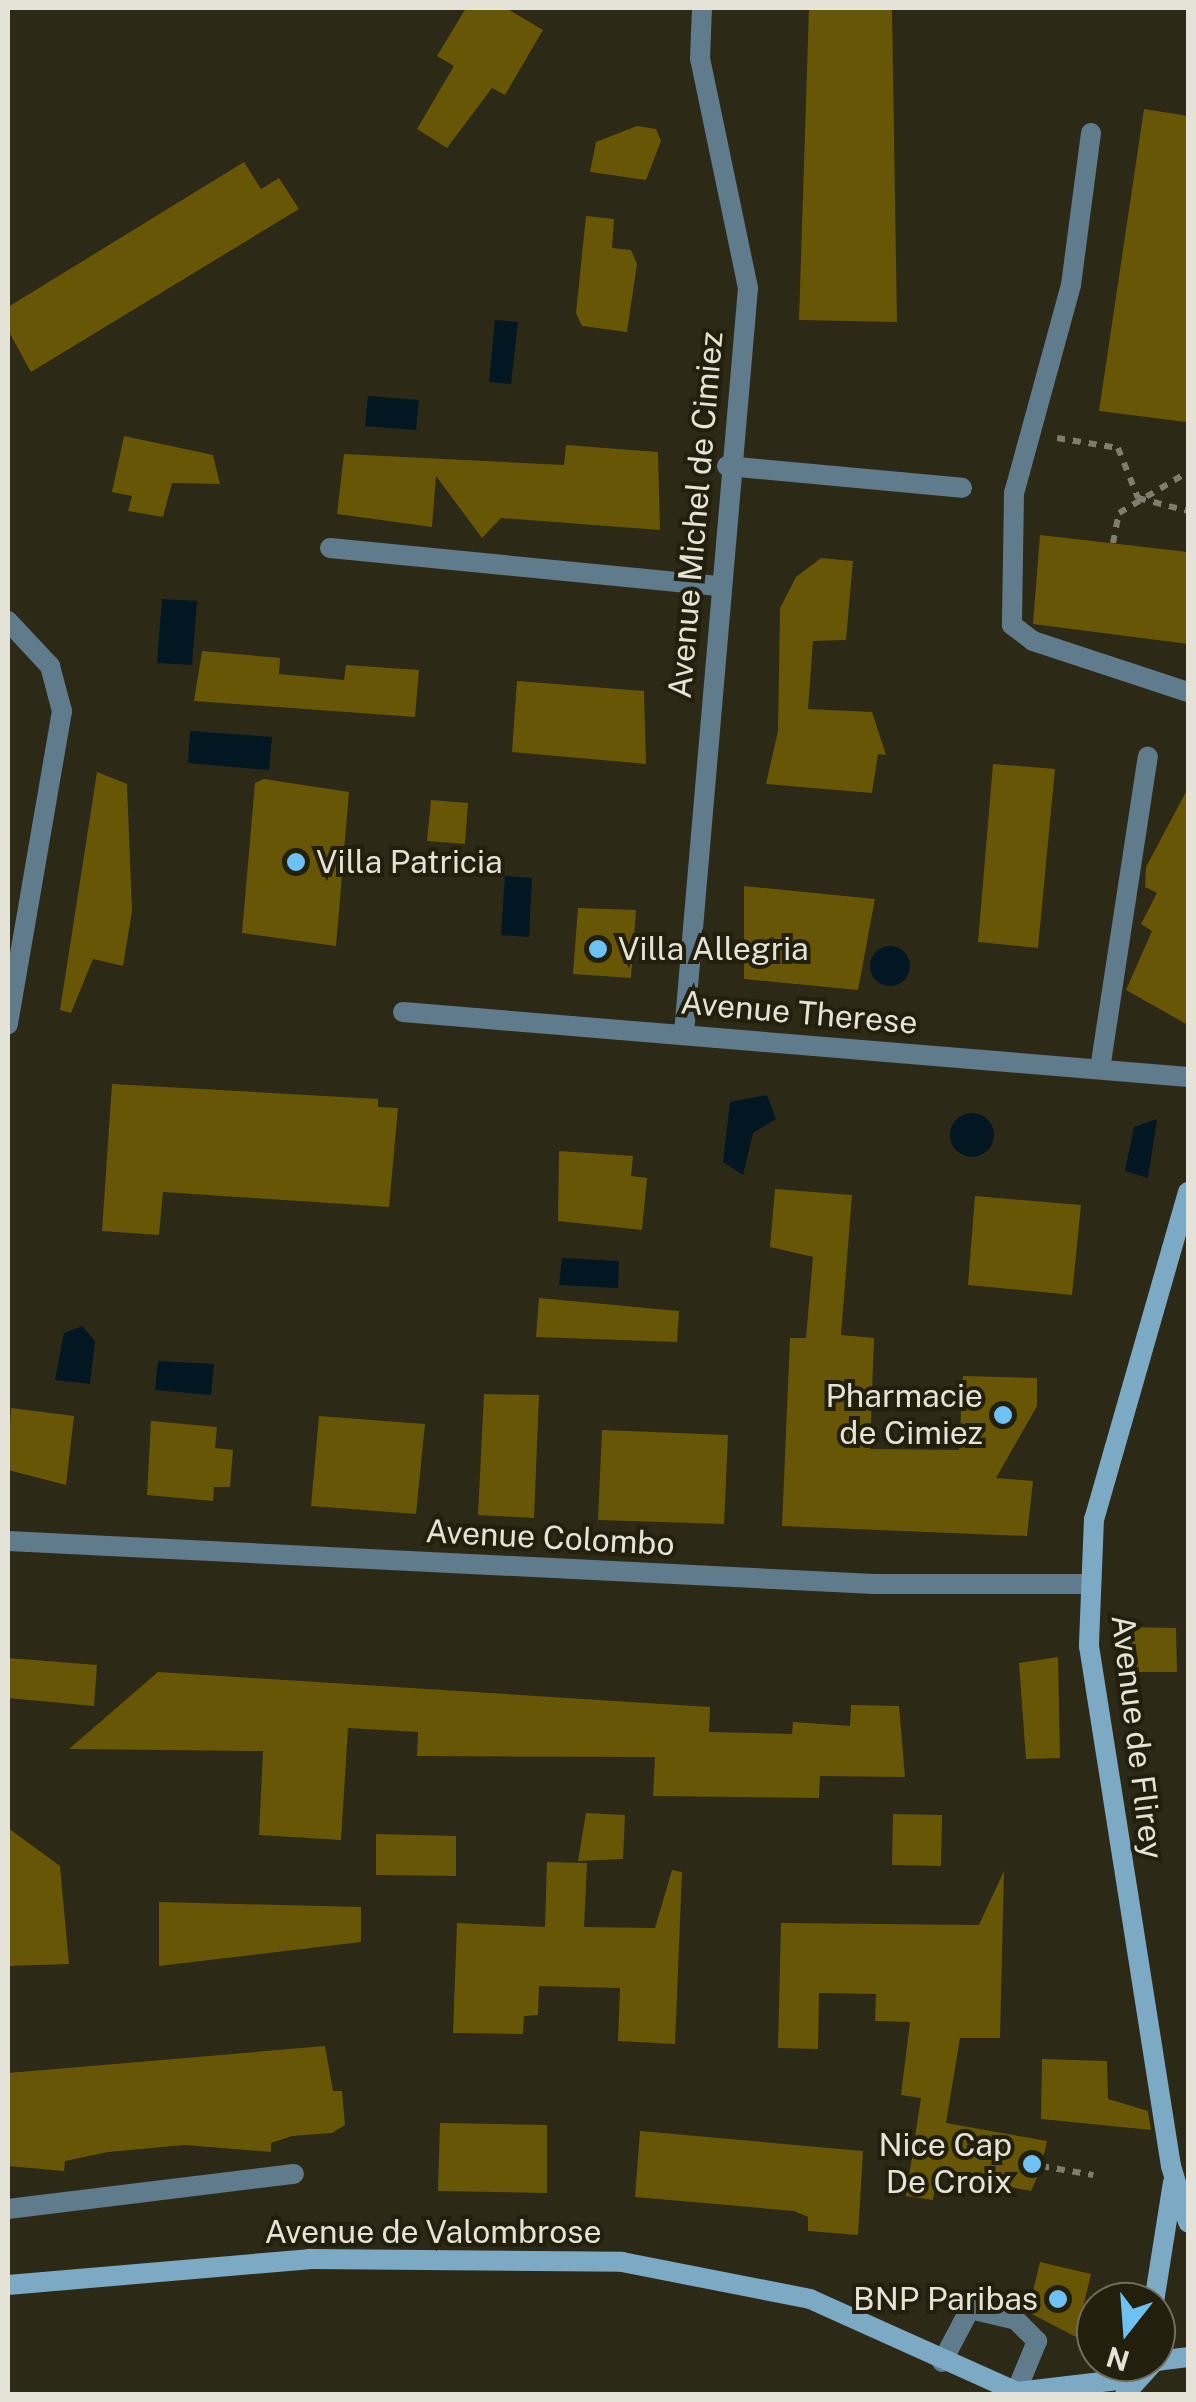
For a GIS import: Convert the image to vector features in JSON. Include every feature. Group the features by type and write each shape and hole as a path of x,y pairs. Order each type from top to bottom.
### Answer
{"main road":[{"name":"Avenue de Flirey","path":"1188,1192 1109,1451 1090,1584 1100,1734 1173,2180 1188,2222"},
{"name":"Avenue de Flirey","path":"1157,2282 1173,2180"},
{"name":"Avenue de Valombrose","path":"8,2285 166,2266 562,2256 762,2284 1018,2394 1130,2386"}],"street":[{"name":"Avenue Michel de Cimiez","path":"684,1032 727,466 748,288 700,60 702,8"},
{"path":"1091,132 1071,285 1014,492 1012,626 1033,641 1188,692"},
{"path":"727,466 962,488"},
{"path":"330,548 718,586"},
{"path":"8,621 50,666 62,711 8,1024"},
{"path":"1100,1069 1148,757"},
{"name":"Avenue Therese","path":"403,1012 684,1032 1188,1077"},
{"name":"Avenue Colombo","path":"8,1540 874,1584 1090,1584"},
{"path":"8,2209 294,2174"},
{"path":"942,2362 970,2309 1016,2320 1038,2341 1018,2394"}],"path":[{"path":"1049,437 1118,448 1138,498"},
{"path":"1113,543 1119,513 1138,498 1188,472"},
{"path":"1138,498 1188,511"},
{"path":"1041,2166 1093,2174"}],"water":[{"path":"495,320 518,322 511,384 489,382"},
{"path":"368,396 419,400 416,430 365,426"},
{"path":"162,599 197,601 192,665 157,663"},
{"path":"190,731 272,737 269,770 188,763"},
{"path":"505,876 532,878 529,937 501,935"},
{"path":"890,946 904,952 910,966 904,980 890,986 876,980 870,966 876,952"},
{"path":"767,1095 776,1119 753,1133 743,1175 723,1162 730,1102"},
{"path":"972,1113 988,1119 994,1135 988,1151 972,1157 956,1151 950,1135 956,1119"},
{"path":"1157,1119 1148,1178 1125,1171 1134,1127"},
{"path":"562,1258 619,1261 618,1288 559,1285"},
{"path":"82,1326 95,1341 90,1384 55,1380 64,1333"},
{"path":"158,1361 214,1364 211,1395 155,1390"}],"building":[{"path":"466,8 506,8 543,30 505,95 492,88 447,148 417,129 454,66 437,56"},
{"path":"809,8 892,8 897,322 799,320"},
{"path":"1144,109 1188,116 1186,422 1099,411"},
{"path":"637,126 656,129 661,141 646,180 590,172 596,142"},
{"path":"244,162 261,189 279,178 299,209 31,372 8,330 8,307"},
{"path":"586,216 614,219 612,248 631,250 637,264 627,332 582,326 576,313"},
{"path":"124,436 213,455 220,484 172,483 163,517 128,511 132,496 112,492"},
{"path":"566,445 658,452 660,530 501,518 482,538 436,476 432,527 337,514 344,454 564,465"},
{"path":"1040,535 1188,552 1188,644 1033,624"},
{"path":"821,558 853,561 846,640 813,641 808,709 872,712 886,755 878,754 872,793 766,784 778,731 780,608 796,577"},
{"path":"202,651 280,658 279,674 344,680 346,665 419,670 415,717 194,701"},
{"path":"517,681 644,691 646,764 512,752"},
{"path":"993,764 1055,769 1038,948 978,942"},
{"path":"97,772 127,784 132,911 123,966 93,959 71,1013 60,1010"},
{"name":"Villa Patricia","path":"264,779 349,792 336,946 242,933 255,783"},
{"path":"1188,788 1188,1025 1126,990 1152,931 1141,924 1157,893 1145,887 1146,867"},
{"path":"431,800 468,803 465,844 427,841"},
{"path":"744,886 875,899 858,990 744,979"},
{"name":"Villa Allegria","path":"578,908 636,910 631,978 573,974"},
{"path":"112,1084 378,1099 378,1107 398,1108 389,1207 163,1192 159,1235 102,1231"},
{"path":"559,1151 633,1156 631,1176 647,1178 642,1230 558,1221"},
{"path":"775,1189 852,1195 841,1335 874,1338 870,1449 959,1450 963,1376 1037,1378 1037,1406 996,1478 1033,1481 1027,1536 782,1526 790,1338 806,1338 813,1257 770,1247"},
{"path":"975,1196 1081,1205 1072,1295 968,1285"},
{"path":"539,1298 679,1311 677,1342 536,1337"},
{"path":"484,1394 539,1395 534,1518 478,1515"},
{"path":"11,1408 74,1416 66,1485 8,1470"},
{"path":"319,1416 425,1424 416,1514 311,1506"},
{"path":"151,1421 217,1427 215,1448 233,1450 230,1487 214,1487 213,1501 147,1495"},
{"path":"602,1430 728,1435 724,1524 598,1520"},
{"path":"1123,1627 1176,1628 1177,1672 1125,1672"},
{"path":"1058,1657 1060,1758 1026,1759 1019,1663"},
{"path":"8,1658 97,1665 94,1706 8,1698"},
{"path":"158,1672 710,1707 709,1732 792,1734 793,1722 850,1726 851,1705 899,1706 905,1777 820,1776 819,1798 653,1796 655,1757 417,1756 418,1732 348,1728 341,1840 259,1835 263,1751 69,1749"},
{"path":"586,1813 625,1815 623,1859 578,1861"},
{"path":"893,1814 942,1815 941,1866 892,1865"},
{"path":"8,1828 60,1866 69,1964 8,1966"},
{"path":"376,1834 456,1836 456,1876 376,1875"},
{"path":"547,1862 587,1863 584,1927 655,1928 672,1870 682,1872 675,2044 618,2041 620,1988 539,1986 538,2015 524,2016 523,2034 453,2033 457,1923 545,1927"},
{"path":"1004,1871 1000,2038 960,2038 946,2123 1047,2141 1040,2171 1031,2191 937,2173 933,2200 906,2196 921,2098 901,2095 910,2022 875,2021 876,1994 819,1993 818,2049 778,2048 781,1923 979,1925"},
{"path":"159,1902 361,1907 361,1942 159,1966"},
{"path":"325,2046 333,2091 342,2091 345,2125 332,2133 292,2136 271,2143 271,2152 185,2145 108,2152 65,2161 64,2171 8,2166 8,2073"},
{"path":"1042,2059 1107,2061 1108,2099 1148,2111 1151,2130 1041,2119"},
{"path":"440,2123 547,2125 547,2193 438,2191"},
{"path":"640,2131 863,2151 858,2235 808,2231 808,2217 794,2211 635,2197"},
{"name":"BNP Paribas","path":"1040,2262 1091,2274 1089,2282 1076,2282 1076,2337 1028,2312"}],"place":[{"name":"Villa Patricia","path":"296,862"},
{"name":"Villa Allegria","path":"598,949"},
{"name":"Pharmacie de Cimiez","path":"1003,1415"},
{"name":"Nice Cap De Croix","path":"1032,2164"},
{"name":"BNP Paribas","path":"1058,2299"}]}
